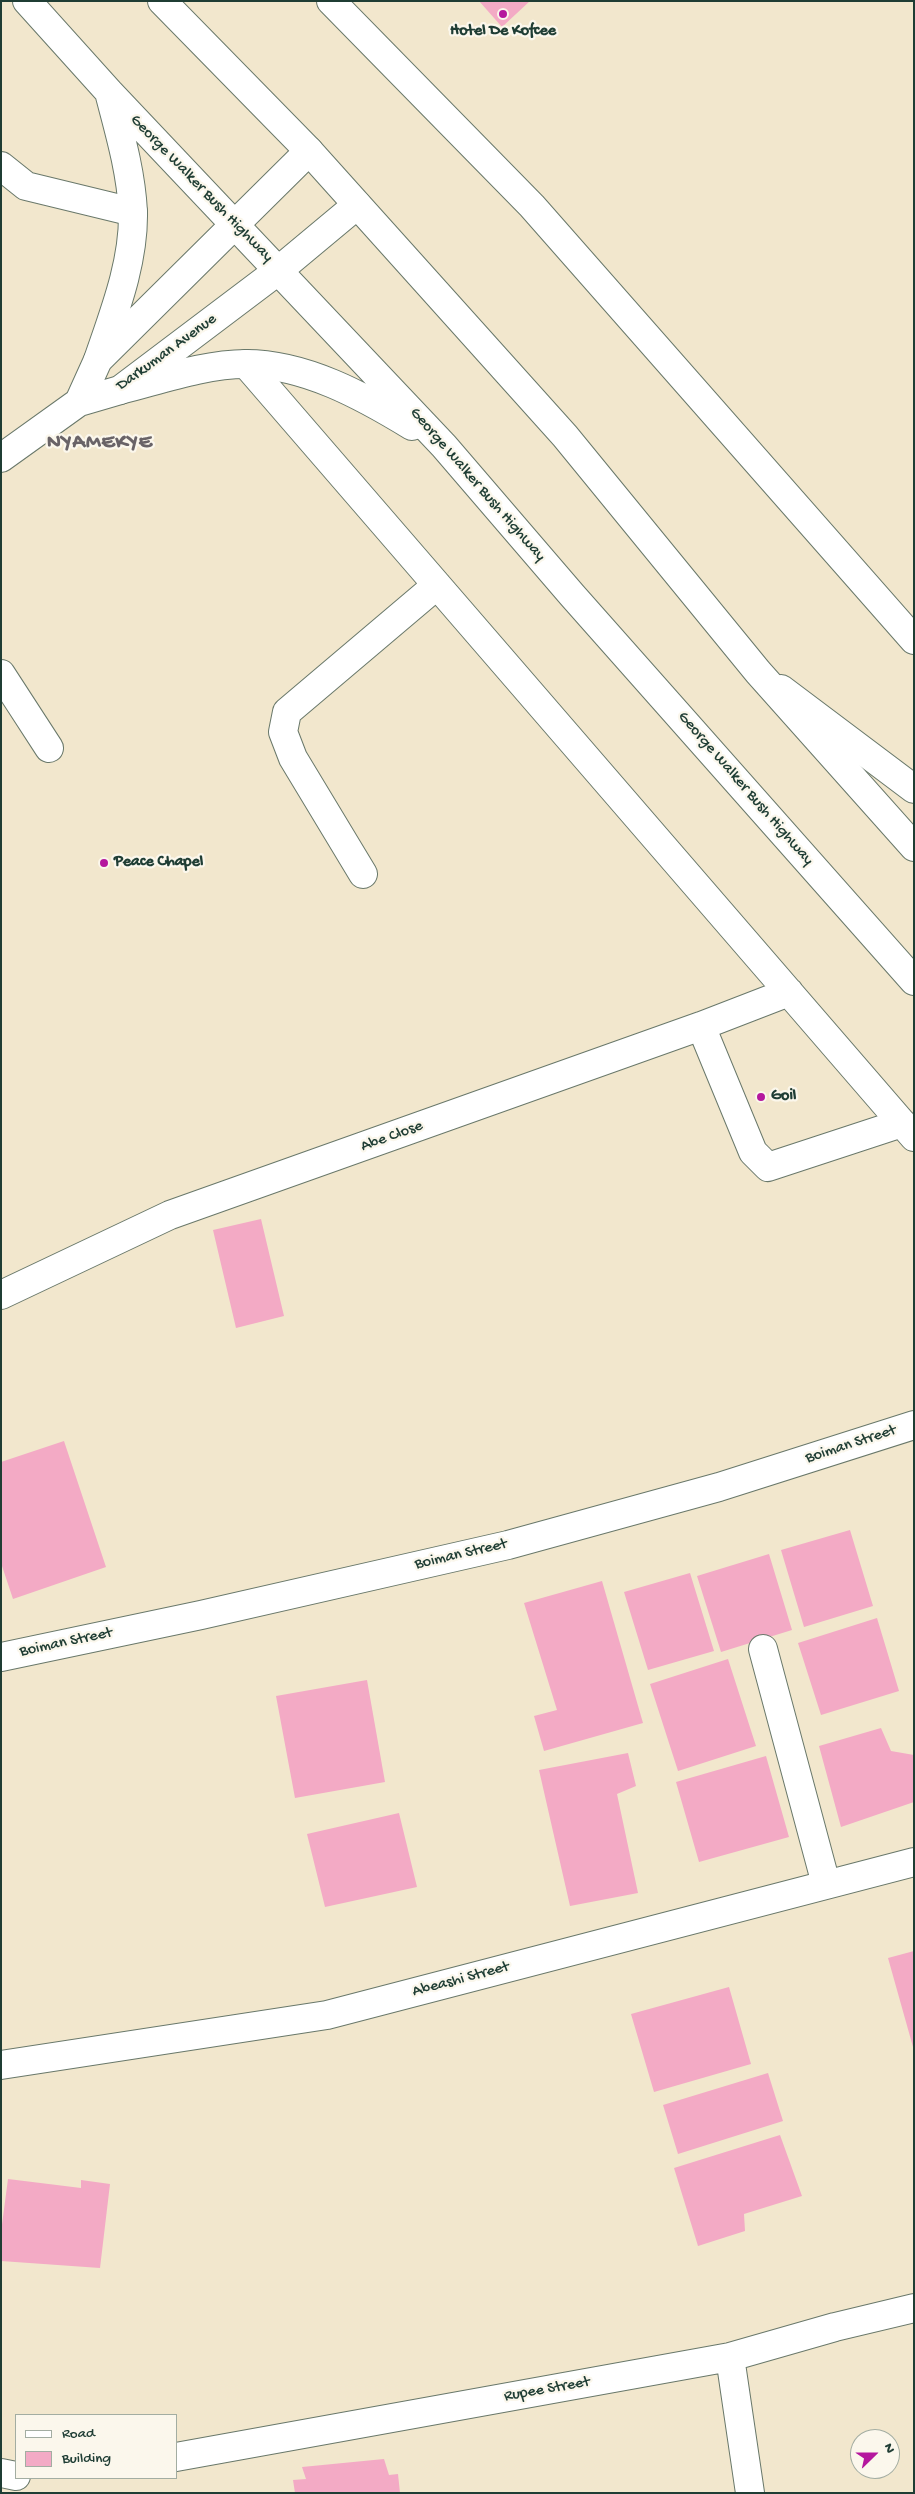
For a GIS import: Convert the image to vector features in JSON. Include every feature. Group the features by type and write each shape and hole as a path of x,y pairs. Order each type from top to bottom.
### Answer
{"main road":[{"name":"George Walker Bush Highway","path":"27,1 109,92 444,446 572,595 914,982"},
{"path":"162,1 309,151 565,436 758,672 914,848"},
{"path":"331,1 532,206 914,640"},
{"path":"98,360 116,309 130,256 132,212 125,153 109,92"},
{"name":"Darkuman Avenue","path":"79,402 98,360 309,151"},
{"path":"1,166 26,186 132,212"},
{"name":"Darkuman Avenue","path":"1,458 79,402 120,390 279,270 357,205"},
{"path":"246,364 908,1130 768,1167 753,1152 701,1026"},
{"path":"120,390 208,368 246,364 284,368 367,398 444,446"},
{"path":"363,874 293,758 283,732 287,712 438,585"},
{"path":"758,672 914,790"},
{"path":"1,674 49,748"},
{"name":"Abe Close","path":"1,1295 170,1215 701,1026 789,992"},
{"name":"Boiman Street","path":"1,1657 508,1545 720,1487 914,1425"},
{"path":"763,1649 826,1884"},
{"name":"Abeashi Street","path":"1,2065 327,2015 914,1862"},
{"name":"Rupee Street","path":"178,2457 730,2357 835,2327 914,2308"},
{"path":"730,2357 750,2493"},
{"path":"1,2473 15,2476"}],"building":[{"name":"Hotel De Kofcee","path":"479,1 530,1 502,27"},
{"path":"261,1219 284,1316 236,1328 213,1230"},
{"path":"64,1441 106,1567 13,1599 1,1563 1,1462"},
{"path":"850,1530 873,1606 804,1627 781,1550"},
{"path":"769,1554 792,1630 721,1652 697,1576"},
{"path":"690,1573 714,1651 648,1670 624,1592"},
{"path":"602,1581 643,1723 544,1751 534,1716 557,1710 524,1603"},
{"path":"877,1618 899,1691 821,1715 798,1643"},
{"path":"728,1659 756,1746 678,1771 650,1684"},
{"path":"367,1680 385,1782 295,1798 276,1696"},
{"path":"881,1728 891,1751 914,1755 914,1802 841,1827 819,1746"},
{"path":"628,1753 636,1786 617,1794 638,1893 570,1906 539,1770"},
{"path":"766,1756 789,1837 699,1862 676,1782"},
{"path":"399,1813 417,1887 325,1907 307,1834"},
{"path":"914,1951 914,2047 913,2047 888,1958"},
{"path":"729,1987 751,2064 654,2092 631,2014"},
{"path":"768,2073 783,2121 678,2154 663,2105"},
{"path":"780,2135 802,2196 744,2214 745,2231 698,2246 674,2168"},
{"path":"8,2179 81,2188 81,2180 110,2184 100,2268 1,2261 1,2232"},
{"path":"384,2459 389,2475 398,2474 400,2493 295,2493 293,2480 306,2479 302,2467"}],"place":[{"name":"Hotel De Kofcee","path":"503,14"},
{"name":"Peace Chapel","path":"104,863"},
{"name":"Goil","path":"761,1097"}],"district":[{"name":"NYAMEKYE","path":"100,444"}]}
